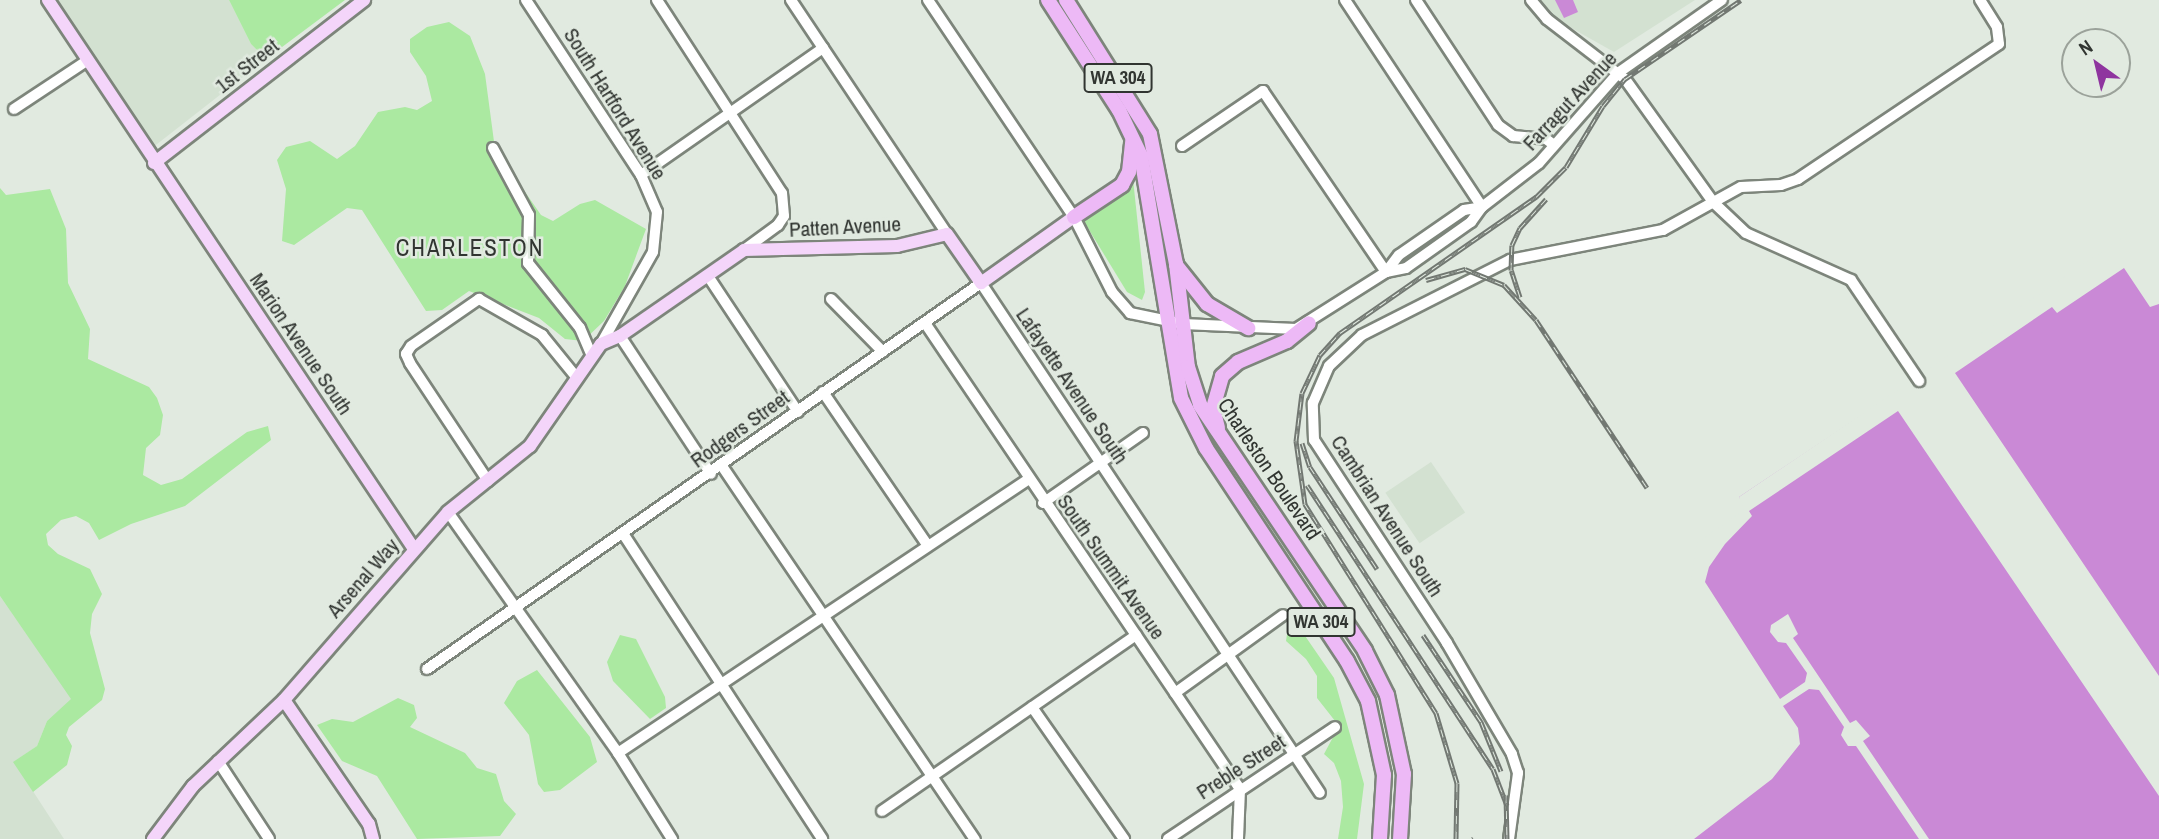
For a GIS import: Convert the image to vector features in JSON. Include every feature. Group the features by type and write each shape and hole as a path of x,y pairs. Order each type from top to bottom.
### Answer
{"highway":[{"name":"Charleston Boulevard","path":"1048,0 1132,136 1144,169 1175,378 1195,427 1347,661 1368,701 1384,775 1380,839"},
{"name":"Charleston Boulevard","path":"1066,0 1150,134 1176,264 1188,367 1200,405 1380,678 1401,753 1405,800 1400,839"},
{"path":"1074,217 1122,185 1129,172 1132,136"},
{"path":"1176,264 1207,304 1248,328"},
{"path":"1221,436 1213,408 1222,376 1238,362 1287,341 1309,323"}],"main road":[{"name":"Marion Avenue South","path":"48,0 154,163 414,549"},
{"name":"1st Street","path":"154,163 364,0"},
{"name":"Rodgers Street","path":"981,283 1074,217"},
{"name":"Patten Avenue","path":"601,344 620,336 744,250 897,246 947,234"},
{"name":"Lafayette Avenue South","path":"947,234 981,283"},
{"name":"Arsenal Way","path":"153,839 193,786 284,700 448,512 530,446 601,344"},
{"path":"284,700 369,824 373,839"}],"street":[{"name":"South Hartford Avenue","path":"526,0 641,175 657,212 659,230 653,252 601,344"},
{"path":"657,0 722,106 732,113"},
{"name":"Lafayette Avenue South","path":"791,0 947,234"},
{"path":"928,0 1074,217 1121,305 1136,316 1166,321"},
{"path":"1416,0 1498,125 1513,136 1546,139 1554,145"},
{"path":"1531,0 1547,19 1618,73 1713,202 1746,233 1847,277 1920,381"},
{"name":"Farragut Avenue","path":"1386,272 1406,268 1471,222 1482,207 1528,174 1618,73 1722,0"},
{"name":"Cambrian Avenue South","path":"1509,839 1518,773 1512,754 1447,643 1317,447 1311,420 1317,391 1338,355 1362,335 1448,295 1497,266 1519,258 1662,230 1741,187 1781,185 1798,179 2000,44 1997,26 1980,0"},
{"path":"1346,1 1482,207"},
{"path":"641,175 823,48"},
{"path":"14,109 88,60"},
{"path":"1182,146 1263,91 1386,272"},
{"name":"Patten Avenue","path":"732,113 782,193 784,216 744,250"},
{"path":"493,148 529,215 528,263 580,328 592,356"},
{"name":"Farragut Avenue","path":"1166,321 1296,329 1386,272 1399,255 1464,210 1482,207"},
{"path":"708,275 798,412"},
{"name":"Lafayette Avenue South","path":"981,283 1320,793"},
{"name":"Rodgers Street","path":"427,669 711,474 823,392 981,283"},
{"path":"488,481 410,363 406,354 411,346 479,299 542,335 577,378"},
{"path":"831,299 883,352"},
{"name":"South Summit Avenue","path":"925,323 1027,480 1240,789"},
{"path":"620,336 711,474"},
{"path":"823,392 928,546"},
{"path":"1043,503 1143,433"},
{"path":"722,466 975,839"},
{"path":"618,753 826,617 1027,480"},
{"path":"448,512 514,610 618,753 672,839"},
{"path":"624,534 724,684 729,697 822,839"},
{"path":"1175,692 1283,615"},
{"path":"882,811 1136,635"},
{"path":"1032,707 1124,839"},
{"name":"Preble Street","path":"1168,839 1335,727"},
{"path":"218,761 269,839"},
{"path":"1238,839 1240,789"}],"shaded area":[{"path":"53,0 229,0 251,44 266,59 152,148"},
{"path":"1540,0 1695,0 1614,52 1559,21"},
{"path":"1555,0 1573,0 1578,12 1564,18"},
{"path":"2159,216 2159,839 1662,839 1789,744 1784,728 1694,577 1748,511 1739,497"},
{"path":"1431,462 1465,513 1420,543 1385,493"},
{"path":"0,596 72,699 47,721 37,746 14,762 64,839 0,839"}],"green space":[{"path":"229,0 345,0 266,59 251,44"},
{"path":"449,22 470,36 485,74 497,164 514,176 541,215 553,221 580,204 595,200 646,229 625,286 604,321 583,341 565,339 539,318 469,291 442,310 426,311 362,210 347,208 294,245 282,241 286,189 277,160 286,147 310,141 337,159 355,146 378,112 405,107 417,110 432,101 426,76 410,52 410,39 427,27"},
{"path":"1133,179 1145,292 1142,300 1127,292 1083,220"},
{"path":"0,188 6,195 50,189 66,229 68,283 90,329 88,359 149,387 157,398 163,415 160,435 146,448 143,475 161,485 182,479 247,432 268,426 271,440 185,506 131,524 99,540 89,523 76,516 61,520 46,534 48,545 58,554 90,569 102,594 92,614 90,633 105,689 102,700 69,727 66,735 72,746 67,765 33,792 13,762 37,746 47,721 71,699 0,596"},
{"path":"1290,614 1334,678 1364,784 1357,839 1338,839 1343,807 1341,781 1334,763 1324,754 1339,726 1317,698 1317,676 1306,659 1286,641"},
{"path":"620,635 636,639 665,697 666,708 650,719 613,681 607,662"},
{"path":"537,670 590,737 597,762 560,790 544,792 538,784 529,735 504,703 517,681"},
{"path":"398,698 414,705 417,718 410,727 465,753 477,768 496,774 504,801 516,814 500,836 417,839 377,776 342,761 317,725 332,719 353,722"}],"pier":[{"path":"2159,213 2159,304 2150,307 2124,268 2057,313 2052,307 1955,373 2159,676 2159,796 1898,411 1749,511 1752,516 1725,544 1709,567 1705,582 1780,699 1805,682 1807,673 1786,643 1778,642 1770,632 1771,625 1788,614 1798,634 1793,638 1850,723 1856,720 1870,736 1863,741 1929,839 1919,839 1856,746 1848,746 1841,735 1844,727 1819,690 1809,689 1783,706 1798,728 1800,744 1772,779 1694,839 1658,839 1785,743 1691,579 1697,543 1744,510 1739,497"}],"railway":[{"path":"1456,839 1457,783 1436,713 1305,504 1296,441 1302,393 1320,355 1340,333 1536,197 1566,167 1603,106 1625,79 1741,0"},
{"path":"1520,297 1511,270 1512,245 1520,228 1546,199"},
{"path":"1426,280 1465,269 1504,285 1536,320 1647,488"},
{"path":"1302,443 1310,467 1377,569"},
{"path":"1307,485 1493,769 1507,805"},
{"path":"1423,635 1481,722 1501,771"},
{"path":"1506,795 1507,839"}],"district":[{"name":"CHARLESTON","path":"470,248"}]}
